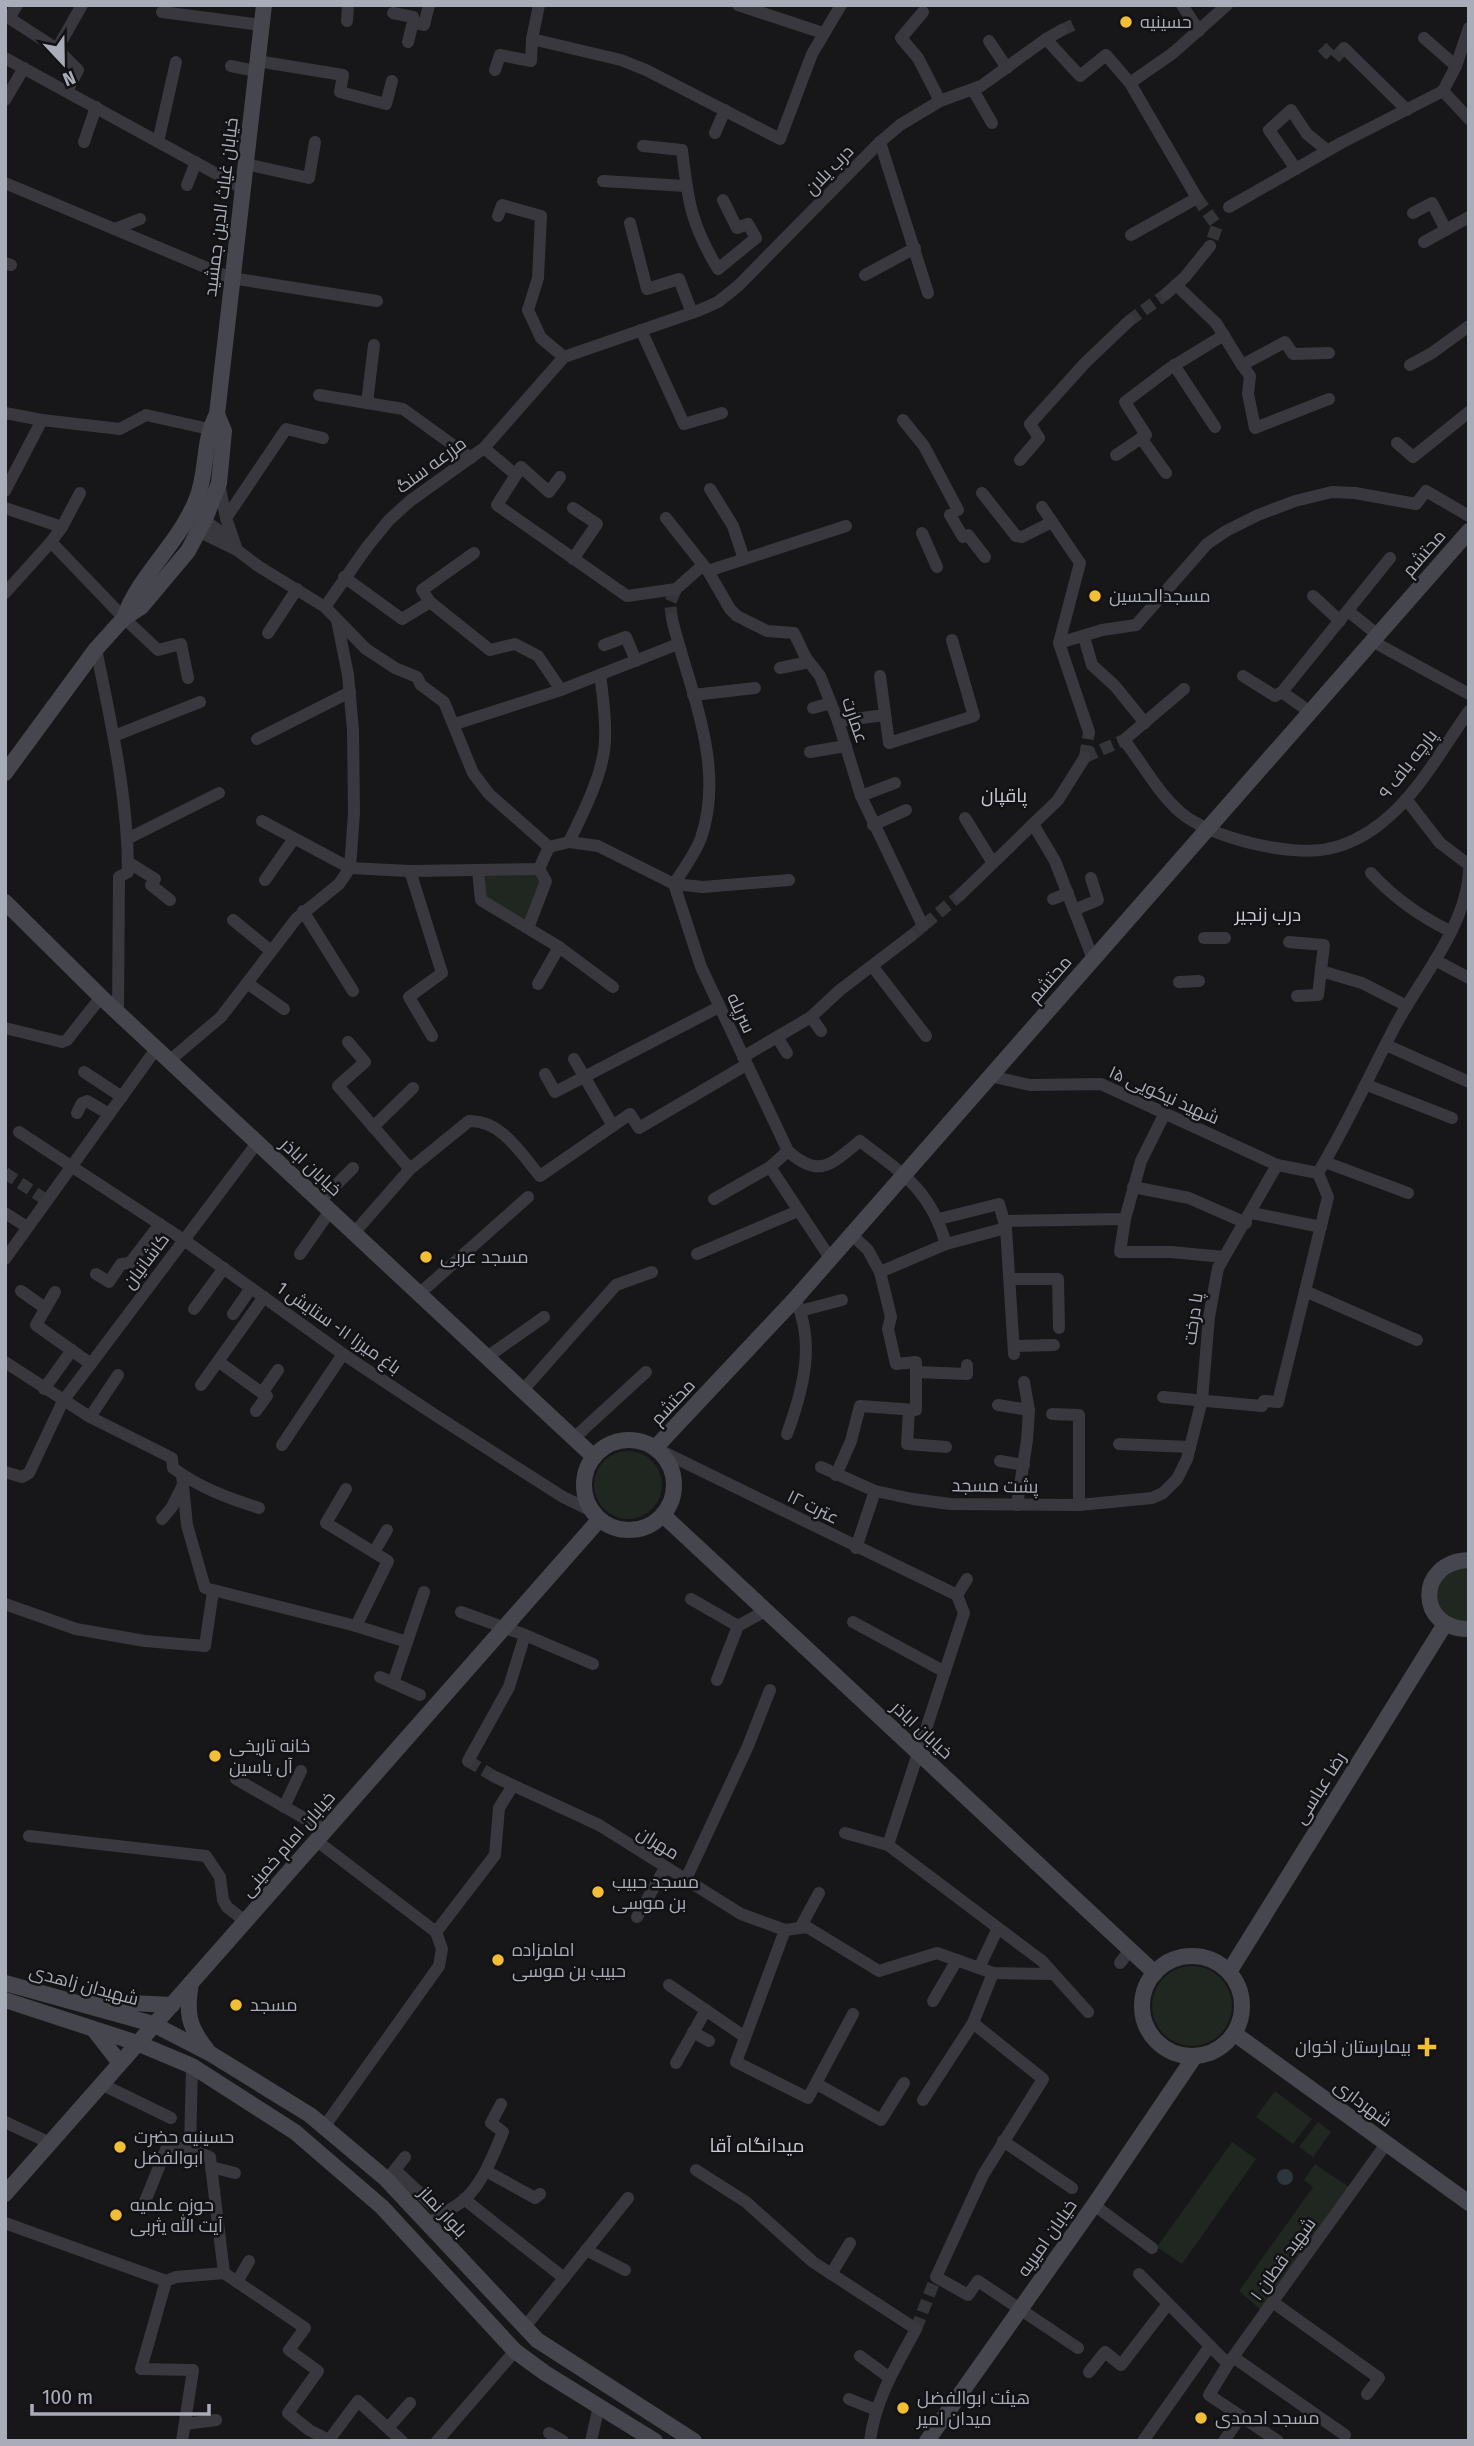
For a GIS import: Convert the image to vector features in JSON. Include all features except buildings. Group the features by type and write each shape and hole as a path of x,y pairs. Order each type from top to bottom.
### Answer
{"main road":[{"name":"خیابان غیاث الدین جمشید","path":"5,773 96,649 124,618 141,607 188,551 213,422 244,189 264,5"},
{"name":"خیابان غیاث الدین جمشید","path":"195,522 219,483 224,431 213,422"},
{"name":"محتشم","path":"655,1448 798,1305 830,1258 1469,531"},
{"name":"خیابان اباذر","path":"5,902 156,1049 594,1457"},
{"path":"616,1442 643,1442 655,1448 666,1459 673,1473 671,1503 663,1515 639,1530 611,1527 596,1515 584,1489 588,1467 604,1448 616,1442"},
{"name":"خیابان امام خمینی","path":"5,2194 504,1628 596,1515"},
{"name":"خیابان اباذر","path":"663,1515 918,1753 1125,1957 1155,1973"},
{"path":"1469,1560 1457,1560 1446,1565 1431,1583 1429,1594 1436,1616 1445,1624 1455,1629 1469,1629"},
{"name":"رضا عباسی","path":"1229,1972 1445,1624"},
{"path":"1183,1957 1200,1957 1216,1962 1229,1972 1238,1985 1242,2001 1241,2018 1234,2034 1224,2045 1210,2053 1195,2056 1178,2054 1163,2047 1151,2035 1144,2020 1142,2004 1146,1987 1155,1973 1168,1963 1183,1957"},
{"name":"شهیدان زاهدی","path":"5,1983 153,2024"},
{"path":"191,1983 188,2009 193,2031 211,2054"},
{"name":"شهیدان زاهدی","path":"5,2000 137,2043"},
{"path":"52,2016 61,2011 61,2000 172,2005"},
{"name":"بلوار نماز","path":"153,2024 211,2054 310,2115 391,2175 434,2218 524,2328 537,2340 694,2441"},
{"path":"95,2031 120,2063"},
{"name":"شهرداری","path":"1234,2034 1469,2203"},
{"path":"137,2043 192,2066 295,2132 382,2207 515,2351 545,2373 654,2441"},
{"name":"خیابان امیریه","path":"927,2441 1094,2205 1195,2056"},
{"path":"218,2084 231,2066"}],"street":[{"path":"17,5 9,18 57,49 78,70 67,92"},
{"path":"57,49 82,5"},
{"path":"347,21 348,5"},
{"path":"413,22 424,25 429,5"},
{"path":"495,70 500,55 531,61 532,39 539,5"},
{"path":"738,5 824,33"},
{"path":"532,39 621,60 663,78 780,139 812,54 841,5"},
{"path":"1182,5 1199,30"},
{"path":"1130,83 1173,53 1227,5"},
{"path":"162,12 197,11 261,25"},
{"path":"923,12 901,37 918,58 940,101"},
{"path":"393,13 414,17 408,42"},
{"path":"1229,207 1328,150 1443,91 1456,66 1469,27"},
{"name":"درب یلان","path":"564,357 710,307 728,295 900,125 940,101 973,90 1062,30"},
{"path":"1424,38 1456,66"},
{"path":"1046,39 1080,76 1106,55 1130,83 1197,198 1131,235"},
{"path":"989,41 1007,68"},
{"path":"1344,48 1407,110"},
{"path":"5,58 244,189"},
{"path":"158,142 176,62"},
{"path":"231,66 257,66 342,75 340,92 386,104 392,80"},
{"path":"5,100 24,68"},
{"path":"973,90 992,123"},
{"path":"1443,91 1467,113"},
{"path":"84,142 96,107"},
{"path":"715,133 725,110"},
{"path":"1296,169 1269,130 1291,110 1307,134 1328,150"},
{"path":"246,164 309,178 315,142"},
{"path":"880,142 928,293"},
{"path":"643,146 682,150 690,210 701,240 718,269 756,238 748,224 737,228 723,200"},
{"path":"187,185 196,162"},
{"path":"603,181 686,186"},
{"path":"5,183 231,278 376,301"},
{"path":"1413,213 1432,203 1446,230"},
{"path":"500,211 541,216 538,278 528,310 541,338 564,357"},
{"path":"1424,242 1469,217"},
{"path":"116,229 140,219"},
{"path":"630,223 647,289 679,279 692,313"},
{"path":"1210,247 1171,289 1216,323 1250,376 1248,394 1255,428 1329,399"},
{"path":"865,275 915,248"},
{"path":"740,251 756,268"},
{"path":"1020,460 1039,438 1030,424 1085,363 1129,321"},
{"path":"1410,365 1432,353 1469,326"},
{"path":"641,330 684,425 722,413"},
{"path":"1116,455 1146,435 1125,402 1174,366 1224,335"},
{"path":"1242,365 1285,342 1293,354 1329,353"},
{"path":"366,403 374,345"},
{"name":"مزرعه سنگ","path":"325,607 344,577 399,510 485,447 564,357"},
{"path":"1174,366 1215,427"},
{"path":"319,395 403,408 471,458"},
{"path":"5,412 42,420 120,429 146,415 213,422"},
{"path":"5,491 42,420"},
{"path":"903,420 924,446 963,537 968,535 985,557"},
{"path":"1398,443 1413,457 1466,420"},
{"path":"226,518 286,429 323,438"},
{"path":"1141,438 1166,473"},
{"path":"485,447 549,492 561,477"},
{"path":"519,471 496,505 627,596 676,589 706,568 744,559 846,526"},
{"path":"219,483 226,518 237,550"},
{"path":"710,489 733,526 744,559"},
{"path":"1059,643 1102,630 1136,625 1208,544 1226,531 1272,509 1316,495 1339,492 1416,505 1426,491 1469,516"},
{"path":"5,593 51,542 80,493"},
{"path":"982,493 1016,536 1022,537 1052,522"},
{"path":"1042,507 1080,563 1059,643 1089,732"},
{"path":"5,508 62,527"},
{"path":"573,508 597,524 573,558"},
{"path":"666,518 706,568"},
{"path":"195,522 222,545 237,550 325,607 366,649 395,668 417,677 421,685 444,702 473,773 489,794 549,847"},
{"path":"922,533 937,567"},
{"path":"51,542 158,650 181,644 188,678"},
{"path":"474,553 422,590 430,602 490,650 516,644 538,656 561,690"},
{"path":"1243,677 1275,696 1282,692 1390,558"},
{"name":"عمارت","path":"706,568 737,616 768,631 794,633 809,662 820,676 838,721 861,796 923,926"},
{"path":"344,577 402,619 430,602"},
{"path":"268,633 297,589"},
{"path":"1312,596 1375,638 1469,694"},
{"path":"672,619 707,754 710,802 700,841 674,884"},
{"path":"169,1061 221,1017 303,911 340,884 350,868 355,789 350,692 337,620"},
{"path":"604,645 626,637 636,661"},
{"path":"1084,637 1093,665 1115,686 1145,723 1184,689"},
{"path":"880,676 889,743 974,716 952,640"},
{"path":"454,724 561,690 678,644"},
{"path":"96,649 114,736 127,839 128,872 119,877 118,1013"},
{"path":"780,668 809,662"},
{"path":"1069,671 1093,665"},
{"path":"569,842 590,796 605,741 600,676"},
{"path":"693,695 755,688"},
{"path":"257,740 350,692"},
{"path":"1282,692 1310,712"},
{"path":"114,736 200,702"},
{"path":"813,708 831,703"},
{"name":"پارچه باف ۹","path":"1145,723 1124,740 1180,813 1229,838 1264,846 1311,851 1326,849 1361,836 1380,824 1406,799 1469,712"},
{"path":"838,721 885,715"},
{"path":"810,752 846,746"},
{"path":"960,895 1058,800 1085,757"},
{"path":"861,796 895,783"},
{"path":"127,839 219,793"},
{"path":"1163,1397 1262,1406 1264,1402 1278,1402 1328,1197 1318,1173 1450,931 1468,882 1469,867 1440,843 1406,799"},
{"path":"873,825 906,810"},
{"path":"965,818 993,863"},
{"path":"262,821 293,840 350,868 410,871 538,869"},
{"path":"1033,824 1051,852 1093,959"},
{"path":"265,880 293,840"},
{"path":"538,869 549,847 569,842 598,846 674,884 704,887 789,880"},
{"path":"128,862 155,879 151,885 170,900"},
{"path":"528,928 546,881 538,869"},
{"path":"410,871 442,973 409,997 432,1036"},
{"path":"478,871 481,901 559,947 613,987"},
{"path":"1371,873 1401,902 1450,931"},
{"path":"1074,910 1098,900 1091,878"},
{"name":"سرپله","path":"674,884 701,967 788,1152"},
{"path":"1053,899 1068,893"},
{"path":"303,911 354,990"},
{"path":"233,920 271,951"},
{"path":"354,1233 410,1169 469,1121 479,1121 501,1131 540,1176 631,1114 639,1128 744,1061 811,1017 840,990 911,936"},
{"path":"1204,938 1225,938"},
{"path":"1289,942 1324,945 1318,995 1297,996"},
{"path":"538,984 559,947"},
{"path":"1435,960 1469,978"},
{"path":"873,967 926,1036"},
{"path":"1321,971 1362,983 1407,1006"},
{"path":"1179,982 1199,981"},
{"path":"247,983 284,1009"},
{"path":"5,1028 62,1042 67,1040 101,997"},
{"path":"545,1074 555,1092 719,1007"},
{"path":"811,1017 821,1031"},
{"path":"777,1037 788,1053"},
{"path":"348,1042 365,1062 338,1086 410,1169"},
{"path":"1386,1045 1469,1082"},
{"path":"5,1259 156,1049"},
{"path":"574,1059 613,1126"},
{"path":"84,1072 122,1097"},
{"name":"شهید نیکویی ۱۵","path":"990,1076 1030,1085 1101,1084 1277,1165 1318,1173"},
{"path":"1367,1085 1452,1118"},
{"path":"373,1127 413,1088"},
{"path":"77,1113 86,1101 110,1114"},
{"path":"1165,1112 1141,1161 1125,1219 1120,1252 1224,1256"},
{"name":"باغ میرزا ۱۱- ستایش 1","path":"19,1132 184,1240 343,1354 596,1515"},
{"path":"714,1199 770,1167 788,1152 804,1164 821,1167 831,1164 860,1141 904,1174 922,1193 939,1219 946,1244"},
{"name":"کاشانیان","path":"5,1472 22,1477 29,1473 63,1401 257,1143"},
{"path":"1325,1162 1408,1193"},
{"name":"پا درخت","path":"1170,1487 1182,1469 1202,1400 1209,1317 1218,1268 1277,1165"},
{"path":"770,1167 830,1258"},
{"path":"300,1254 325,1206 353,1168"},
{"path":"1133,1188 1189,1198 1249,1218 1321,1227"},
{"path":"419,1294 528,1197"},
{"path":"939,1219 999,1203 1005,1224 1014,1350 1054,1345"},
{"path":"697,1254 798,1211"},
{"path":"5,1213 27,1227"},
{"path":"880,1272 946,1244 1005,1224 1125,1219"},
{"path":"96,1274 109,1282 121,1264 130,1263 160,1224"},
{"path":"836,1475 851,1441 860,1406 916,1410 916,1362 896,1364 888,1329 891,1317 880,1272 868,1250 851,1234"},
{"path":"194,1309 224,1268"},
{"path":"523,1390 616,1285 652,1272"},
{"path":"1010,1279 1058,1279 1059,1328"},
{"path":"233,1314 251,1288"},
{"path":"21,1291 45,1308"},
{"path":"1305,1291 1417,1339"},
{"path":"55,1292 36,1325 91,1364"},
{"path":"201,1385 264,1297"},
{"path":"788,1434 804,1374 805,1338 798,1305 842,1300"},
{"path":"487,1357 544,1317"},
{"path":"44,1389 72,1350"},
{"path":"282,1445 343,1354"},
{"path":"5,1362 90,1417 173,1458 173,1468 182,1481 187,1525 205,1588 356,1626 407,1642"},
{"path":"219,1363 267,1396 256,1411"},
{"path":"916,1372 967,1374 967,1365"},
{"path":"262,1393 278,1370"},
{"path":"574,1438 646,1372"},
{"path":"90,1417 118,1375"},
{"path":"1017,1505 1029,1410 1024,1382"},
{"path":"998,1405 1029,1410"},
{"path":"909,1410 906,1444 947,1447"},
{"path":"1052,1414 1079,1415 1079,1504"},
{"path":"1119,1444 1190,1447"},
{"name":"عترت ۱۲","path":"655,1448 957,1595"},
{"path":"1000,1461 1024,1465"},
{"name":"پشت مسجد","path":"821,1467 875,1491 950,1504 1079,1504 1152,1498 1170,1487"},
{"path":"182,1481 259,1508"},
{"path":"162,1519 172,1507 182,1481"},
{"path":"346,1489 326,1523 388,1561 356,1626"},
{"path":"856,1548 875,1491"},
{"path":"374,1552 387,1530"},
{"path":"888,1845 964,1613 957,1595 967,1579"},
{"path":"5,1604 76,1629 145,1642 205,1646 213,1591"},
{"path":"393,1683 424,1592"},
{"path":"691,1599 738,1626"},
{"path":"717,1680 738,1626 765,1611"},
{"path":"461,1612 593,1664"},
{"path":"853,1622 945,1672"},
{"path":"468,1761 509,1687 525,1635"},
{"path":"380,1677 420,1695"},
{"path":"685,1881 748,1746 770,1690"},
{"path":"284,1807 301,1771"},
{"name":"مهران","path":"495,1777 598,1825 741,1914 785,1930"},
{"path":"236,1779 284,1807 321,1836 436,1932 442,1949 439,1966 324,2127"},
{"path":"436,1932 495,1855 499,1808 512,1787"},
{"path":"845,1833 888,1845 1042,1961 1088,2012"},
{"path":"29,1836 206,1856 220,1877 226,1907 245,1921"},
{"path":"637,1917 665,1868"},
{"path":"800,1928 819,1893"},
{"path":"853,2014 808,2098 736,2062 785,1930 807,1927 879,1971 937,1953 993,1973 1052,1974"},
{"path":"979,1968 998,1928"},
{"path":"933,2001 957,1960"},
{"path":"923,2100 973,2023 993,1973"},
{"path":"669,1985 745,2037"},
{"path":"676,2063 706,2010"},
{"path":"973,2023 1043,2079 983,2175 936,2277 968,2295 978,2281 1078,2348"},
{"path":"693,2032 709,2041"},
{"path":"190,2149 192,2066"},
{"path":"817,2084 881,2120 904,2083"},
{"path":"102,2084 171,2118"},
{"path":"434,2218 464,2199 486,2171 503,2132 491,2123 501,2104"},
{"path":"5,2122 50,2143"},
{"path":"1003,2141 1072,2188"},
{"name":"شهید قطان ۱","path":"1241,2416 1209,2395 1231,2360 1386,2144"},
{"path":"144,2204 167,2147 190,2149 210,2157 224,2273"},
{"path":"391,2175 405,2157"},
{"path":"211,2167 235,2173"},
{"path":"696,2170 746,2202 813,2262 916,2329 876,2410 870,2441"},
{"path":"486,2171 535,2198 540,2194"},
{"path":"524,2328 628,2198"},
{"path":"464,2199 564,2278"},
{"path":"1094,2205 1152,2248"},
{"path":"5,2223 166,2281 176,2277 224,2273 305,2328 289,2350 318,2371 288,2413 309,2430 329,2440 358,2401 402,2441"},
{"path":"831,2274 850,2243"},
{"path":"586,2250 625,2270"},
{"path":"237,2282 249,2262"},
{"path":"1139,2274 1210,2346 1345,2435"},
{"path":"166,2281 141,2369 193,2370 182,2441"},
{"path":"1274,2303 1379,2378 1367,2394"},
{"path":"1089,2372 1105,2352 1121,2365 1168,2304"},
{"path":"1143,2441 1210,2346"},
{"path":"437,2441 515,2351"},
{"path":"860,2356 890,2378"},
{"path":"849,2399 876,2410"},
{"path":"388,2428 410,2403"},
{"path":"591,2441 599,2406"},
{"path":"1224,2441 1241,2416 1278,2441"},
{"path":"184,2424 216,2420"},
{"path":"549,2433 563,2441"}],"shaded area":[{"path":"539,869 546,881 528,928 481,900 478,871"},
{"path":"635,1451 656,1466 662,1478 660,1498 652,1509 635,1519 621,1519 604,1509 596,1498 594,1478 604,1461 615,1453"},
{"path":"1469,1567 1469,1623 1449,1620 1437,1601 1439,1585 1448,1571"},
{"path":"1192,1966 1207,1969 1220,1978 1229,1991 1232,2006 1229,2021 1220,2034 1207,2043 1192,2046 1177,2043 1164,2034 1155,2021 1152,2006 1155,1991 1164,1978 1177,1969"},
{"path":"1275,2091 1312,2119 1293,2144 1256,2117"},
{"path":"1318,2122 1331,2132 1313,2157 1299,2147"},
{"path":"1232,2142 1256,2159 1182,2264 1157,2247"},
{"path":"1315,2164 1349,2187 1261,2310 1239,2291 1313,2187 1304,2180"},
{"path":"1282,2169 1288,2169 1293,2177 1291,2183 1282,2185 1277,2180 1277,2174"}],"tunnel":[{"path":"1062,30 1075,24"},
{"path":"1322,47 1334,59 1344,48"},
{"path":"1197,198 1217,226 1210,246"},
{"path":"1129,321 1166,294"},
{"path":"672,619 670,603 676,589"},
{"path":"1085,757 1089,732"},
{"path":"1085,757 1124,740"},
{"path":"911,936 960,895"},
{"path":"5,1173 46,1200"},
{"path":"468,1761 495,1777"},
{"path":"916,2329 936,2277"}],"place":[{"name":"حسینیه","path":"1126,22"},
{"name":"مسجدالحسین","path":"1095,596"},
{"name":"مسجد عربی","path":"426,1257"},
{"name":"خانه تاریخی آل یاسین","path":"215,1756"},
{"name":"مسجد حبیب بن موسی","path":"598,1892"},
{"name":"امامزاده حبیب بن موسی","path":"498,1960"},
{"name":"مسجد","path":"236,2005"},
{"name":"بیمارستان اخوان","path":"1427,2047"},
{"name":"حسینیه حضرت ابوالفضل","path":"120,2147"},
{"name":"حوزه علمیه آیت الله یثربی","path":"116,2215"},
{"name":"هیئت ابوالفضل میدان امیر","path":"903,2408"},
{"name":"مسجد احمدی","path":"1201,2418"}],"district":[{"name":"پاقپان","path":"1004,795"},
{"name":"درب زنجیر","path":"1268,914"},
{"name":"میدانگاه آقا","path":"757,2145"}]}
